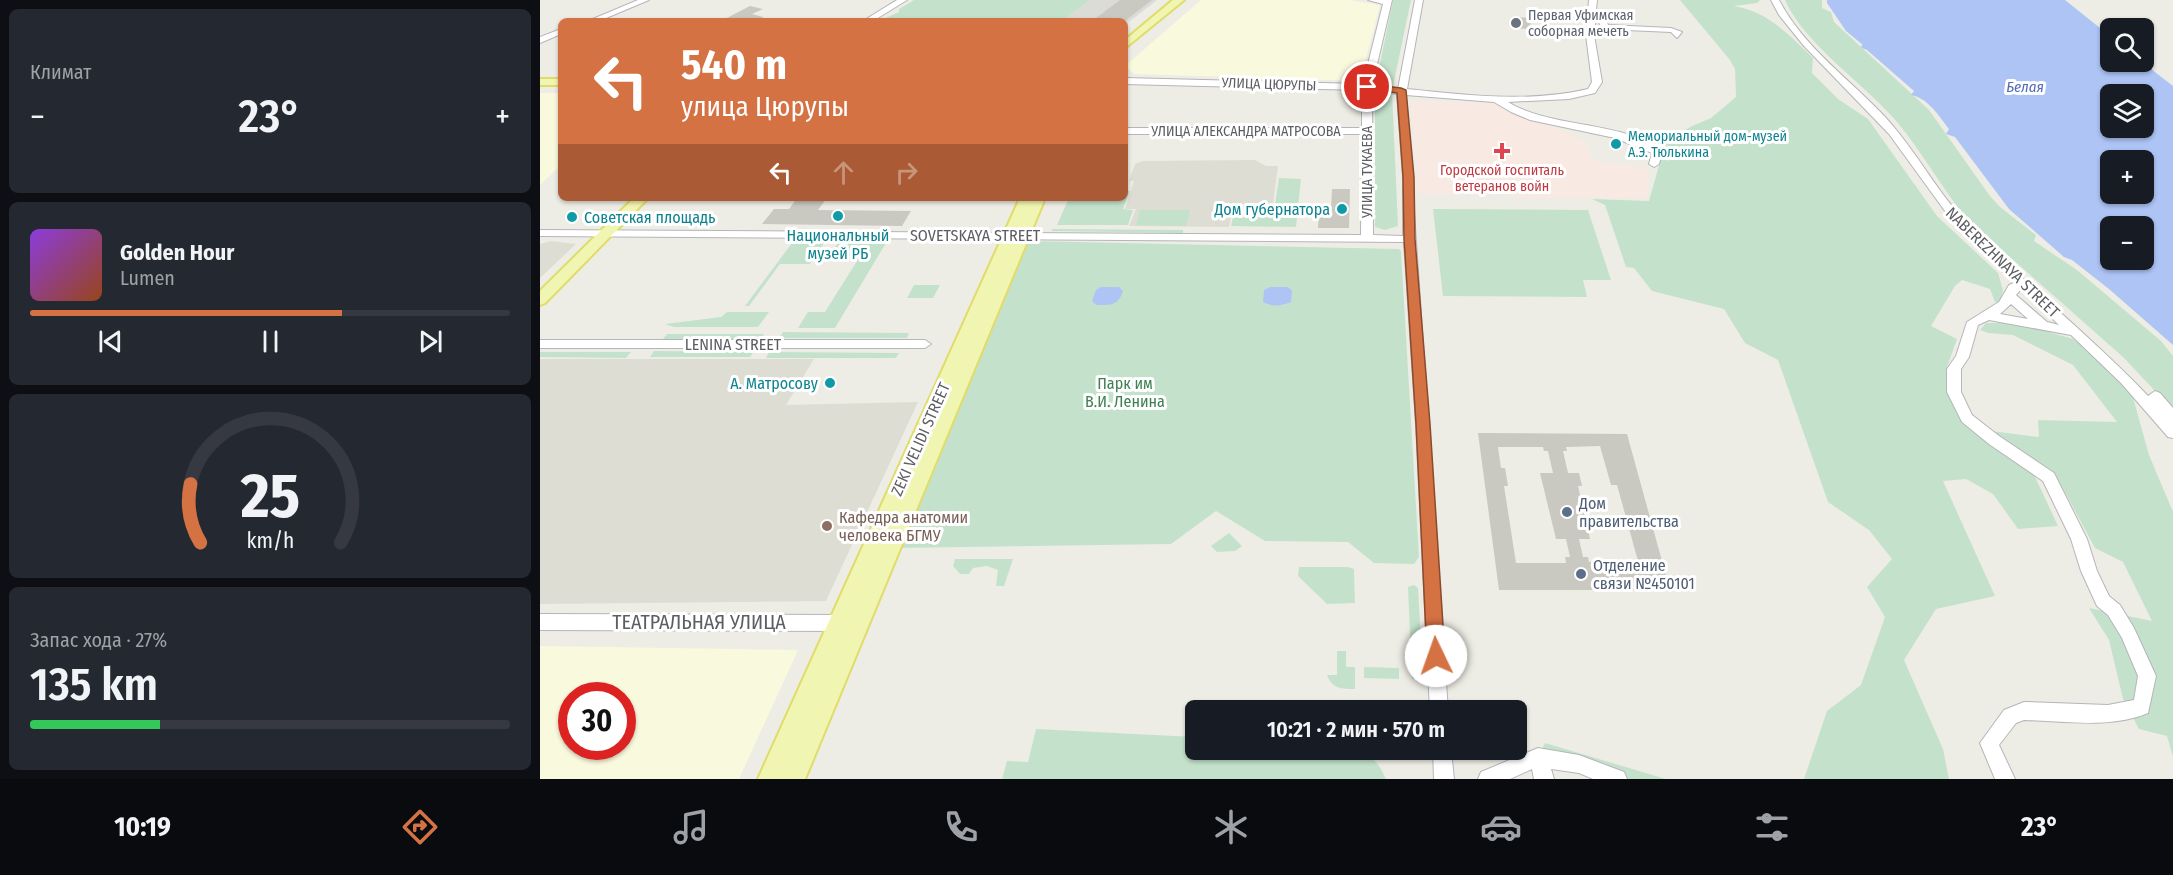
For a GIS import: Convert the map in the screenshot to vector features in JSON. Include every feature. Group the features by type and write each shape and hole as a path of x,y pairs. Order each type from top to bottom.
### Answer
{"main road":[{"path":"1128,35 1171,0"},
{"path":"1128,42 1179,0"},
{"path":"540,82 558,82"},
{"path":"540,300 638,201"},
{"name":"ZEKI VELIDI STREET","path":"1016,236 1025,201"},
{"name":"ZEKI VELIDI STREET","path":"770,779 849,623 1016,236 1036,201"},
{"name":"ZEKI VELIDI STREET","path":"793,779 849,623"}],"street":[{"path":"597,18 640,0"},
{"path":"598,18 645,0"},
{"path":"872,18 903,0"},
{"path":"1372,0 1388,1"},
{"path":"1419,0 1401,90 1408,177 1409,239 1424,435 1438,700"},
{"path":"1593,0 1593,12 1600,13 1605,27 1671,30 1678,32 1677,35"},
{"name":"NABEREZHNAYA STREET","path":"1775,0 1794,29 1892,131 1956,220 2133,386 2173,433"},
{"name":"NABEREZHNAYA STREET","path":"1781,0 1795,24 1892,121 1963,220 2117,358 2173,417"},
{"name":"УЛИЦА ТУКАЕВА","path":"1367,238 1367,87 1388,1"},
{"name":"УЛИЦА ЦЮРУПЫ","path":"1128,81 1367,87 1494,98 1568,97 1592,91 1597,82 1590,35 1593,12"},
{"path":"540,40 558,33"},
{"path":"1494,98 1504,105 1551,122 1630,138 1657,152 1654,164"},
{"name":"УЛИЦА АЛЕКСАНДРА МАТРОСОВА","path":"1128,131 1367,131"},
{"name":"SOVETSKAYA STREET","path":"540,233 1409,239"},
{"path":"2006,779 1989,743 2010,716 2024,711 2108,714 2142,707 2147,676 2119,618 2114,610 2103,601 2089,571 2079,539 2049,477 1994,440 1967,418 1954,392 1954,369 1962,357 1973,322 1990,316 2011,297 2013,288 2024,284"},
{"path":"2011,297 2043,325"},
{"path":"1990,316 2077,332"},
{"name":"LENINA STREET","path":"540,344 925,344"},
{"name":"ТЕАТРАЛЬНАЯ УЛИЦА","path":"540,622 849,623"},
{"path":"1488,778 1538,757 1579,764 1617,779"},
{"path":"1538,757 1544,779"},
{"path":"1443,760 1444,779"}],"shaded area":[{"path":"1090,0 1157,0 1128,23 1128,18 1065,18"},
{"path":"1201,0 1348,0 1380,5 1360,81 1135,74 1128,68 1128,63"},
{"path":"540,93 558,93 558,168 540,185"},
{"name":"Городской госпиталь ветеранов войн","path":"1411,101 1493,103 1557,128 1585,142 1593,161 1648,168 1648,198 1521,198 1503,195 1418,194"},
{"path":"1255,160 1266,166 1278,166 1272,211 1232,211 1229,227 1129,226 1136,209 1125,209 1134,181 1129,181 1135,164 1143,161"},
{"path":"551,241 576,244 540,278 540,244"},
{"path":"540,359 814,359 786,405 918,402 826,601 540,604"},
{"path":"540,646 798,650 739,779 540,779"}],"green space":[{"path":"914,0 1090,0 1065,18 886,18 899,12 899,9"},
{"path":"1393,0 1411,0 1392,91 1398,226 1385,230 1375,227 1375,88"},
{"path":"1680,0 1760,0 1757,3 1734,6 1758,13 1768,19 1787,33 1813,58 1812,73 1838,99 1868,119 1937,216 1998,273 2003,290 2000,302 1995,302 1990,289 1962,280 1955,286 1931,326 1957,339 1947,367 1956,413 1996,447 2031,468 2058,526 2018,529 1993,494 1966,479 1943,481 1995,596 1936,609 1904,660 1943,749 1949,779 1804,779 1827,711 1861,685 1885,617 1867,587 1892,559 1869,530 1828,502 1778,360 1745,343 1724,309 1652,291 1634,268 1626,267 1605,205 1592,199 1649,201 1665,144 1690,127 1711,118 1736,97 1735,69 1730,60"},
{"path":"1785,0 1822,0 1822,8 1831,12 1834,22 1929,110 2000,207 2036,235 2034,241 2077,270 2161,341 2173,356 2173,410 2123,357 1968,220 1897,122 1806,32"},
{"path":"1279,178 1301,179 1296,227 1231,226 1234,212 1274,212"},
{"path":"1068,201 1126,201 1123,209 1133,210 1128,225 1057,225"},
{"path":"1433,209 1588,210 1611,280 1583,280 1587,297 1443,296"},
{"path":"1140,210 1190,210 1186,226 1136,225"},
{"path":"1053,229 1183,230 1183,233 1051,231"},
{"name":"Парк им В.И. Ленина","path":"1029,241 1399,249 1401,251 1419,557 1414,564 1374,563 1348,542 1265,541 1216,511 1171,544 894,548"},
{"path":"792,243 824,243 810,264 780,264 749,306 745,306"},
{"path":"838,243 886,243 835,328 798,328 808,312 825,312 857,261 826,260"},
{"path":"914,285 940,285 933,298 907,298"},
{"path":"727,312 769,312 758,327 674,327 665,324 721,317"},
{"path":"1986,323 2008,323 2031,327 2073,339 2102,361 2132,394 2149,455 2173,512 2173,757 2167,736 2139,729 2123,699 2109,640 2089,608 2152,621 2123,562 2095,548 2054,472 1991,431 2039,437 2038,420 2117,422 2073,365 2013,335 1980,330"},
{"path":"783,332 909,333 907,338 779,338"},
{"path":"667,334 764,334 761,339 663,339"},
{"path":"654,351 754,352 750,357 650,357"},
{"path":"540,352 631,352 626,358 540,357"},
{"path":"769,352 899,353 896,358 766,358"},
{"path":"1229,533 1242,546 1235,551 1217,552 1211,546"},
{"path":"955,559 1013,559 1004,586 996,586 998,570 987,566 973,568 969,574 960,574 953,566"},
{"path":"1299,567 1354,569 1355,603 1327,604 1298,576"},
{"path":"1414,585 1418,588 1423,679 1412,679 1408,587"},
{"path":"1337,651 1346,651 1346,667 1355,667 1355,689 1335,686 1329,680 1327,675 1337,675"},
{"path":"1364,667 1399,668 1399,679 1364,678"},
{"path":"1036,729 1185,736 1185,760 1374,760 1386,779 1002,779 1007,761 1028,762"},
{"path":"1545,743 1666,779 1607,779 1539,756"}],"water":[{"name":"Белая","path":"1827,0 2065,0 2100,28 2100,72 2154,71 2173,86 2173,345 2109,289 2072,260 2064,257 2009,209 1955,137 1946,134 1949,129 1933,108 1923,100 1911,95 1914,91 1862,48 1863,45 1846,31"},
{"path":"1101,287 1119,287 1123,291 1119,300 1113,304 1096,305 1092,301 1096,290"},
{"path":"1270,287 1288,287 1292,291 1291,302 1270,305 1263,302 1264,290"}],"building":[{"path":"1120,0 1152,0 1128,19 1096,18"},
{"path":"750,6 763,9 752,14 763,18 727,18"},
{"name":"Первая Уфимская соборная мечеть","path":"1513,17 1531,18 1530,29 1512,28"},
{"name":"Дом губернатора","path":"1332,189 1350,189 1349,228 1318,228 1319,208 1331,208"},
{"name":"Национальный музей РБ","path":"795,201 825,201 818,210 911,211 902,226 762,224 774,209 789,209"},
{"name":"Дом правительства","path":"1478,433 1627,434 1670,590 1499,590","holes":["1600,446 1611,485 1617,485 1638,561 1589,562 1588,557 1583,557 1579,539 1590,539 1578,486 1582,486 1579,473 1568,473 1563,451 1567,451 1566,447","1498,447 1543,447 1544,451 1548,451 1553,473 1540,473 1556,539 1566,539 1570,557 1565,557 1566,563 1516,563 1504,486 1508,486 1505,468 1501,468"]}],"place":[{"name":"Первая Уфимская соборная мечеть","path":"1516,23"},
{"name":"Мемориальный дом-музей А.Э. Тюлькина","path":"1616,144"},
{"name":"Городской госпиталь ветеранов войн","path":"1502,151"},
{"name":"Дом губернатора","path":"1342,209"},
{"name":"Национальный музей РБ","path":"838,216"},
{"name":"Советская площадь","path":"572,217"},
{"name":"А. Матросову","path":"830,383"},
{"name":"Дом правительства","path":"1567,512"},
{"name":"Кафедра анатомии человека БГМУ","path":"827,526"},
{"name":"Отделение связи №450101","path":"1581,574"}],"route":[{"path":"1367,87 1378,90 1401,90 1436,656"}]}
